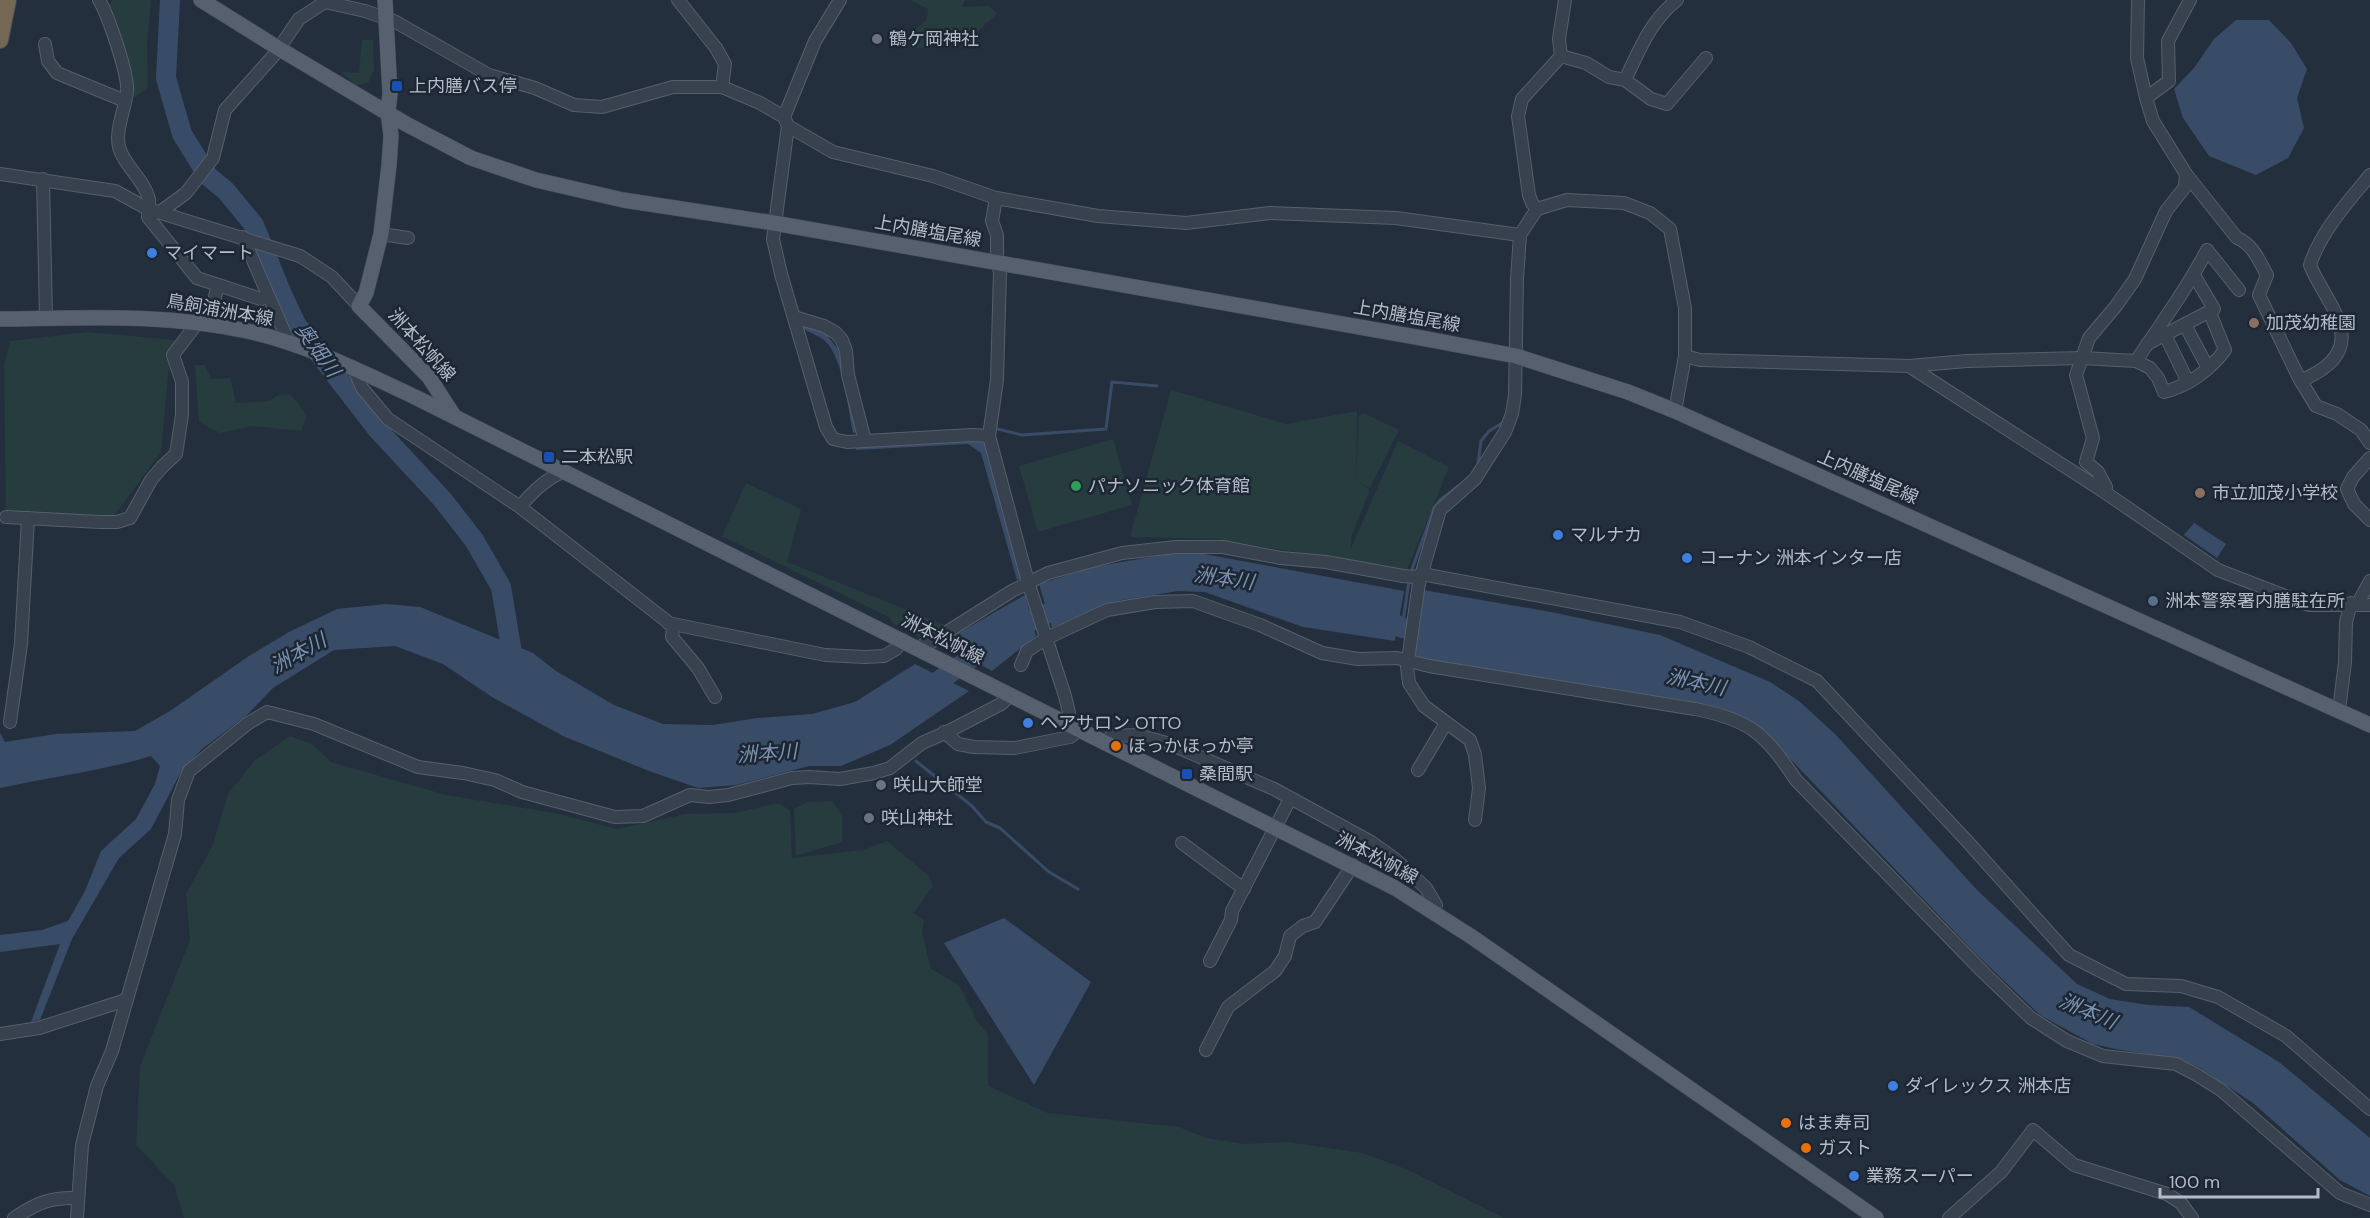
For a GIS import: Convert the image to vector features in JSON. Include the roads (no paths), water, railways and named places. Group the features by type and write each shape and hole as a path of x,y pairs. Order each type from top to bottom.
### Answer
{"highway":[{"path":"0,40 8,0"}],"main road":[{"path":"201,0 278,48 388,111"},
{"path":"359,306 366,293 381,234 390,155 391,136 388,111 390,94 385,0"},
{"name":"上内膳塩尾線","path":"388,111 406,124 471,158 536,180 623,200 774,223 1516,356 1629,392 1675,411 2370,725"},
{"name":"洲本松帆線","path":"359,306 429,377 453,416 903,640 924,647 1064,722 1353,865 1432,910 1876,1218"},
{"name":"鳥飼浦洲本線","path":"0,319 121,316 159,318 246,331 294,345 352,367 453,416"}],"street":[{"path":"99,0 123,66 127,91 119,145 146,191 154,211"},
{"path":"678,0 716,48 725,64 722,87"},
{"path":"840,0 815,41 786,121 773,238 829,434 833,439 840,441 988,436"},
{"path":"1538,209 1532,203 1529,195 1518,116 1522,99 1561,56 1559,39 1564,0"},
{"path":"1625,80 1636,52 1648,33 1666,8 1677,0"},
{"path":"2138,0 2137,58 2153,121 2203,198 2237,238 2245,241 2257,256 2266,275 2259,295 2301,381 2316,406 2337,414 2353,424 2361,430 2370,443"},
{"path":"2146,98 2169,81 2168,41 2190,0"},
{"path":"268,297 261,299 197,278 148,217 154,211 186,193 213,158 225,110 275,54 299,19 325,1 386,19 489,75 535,88 574,105 602,106 673,87 722,87 760,103 833,152 933,176 996,198 1098,216 1186,223 1270,213 1396,218 1520,235"},
{"path":"45,44 48,61 57,73 125,101"},
{"path":"1561,56 1586,63 1609,77 1625,80 1651,99 1667,104 1706,58"},
{"path":"0,174 115,191 154,211 246,238 310,261 332,276 359,306"},
{"path":"2103,491 2106,487 2098,472 2086,462 2093,438 2076,375 2089,338 2135,279 2166,211 2185,187 2186,174"},
{"path":"2301,381 2326,367 2340,349 2343,338 2334,310 2310,265 2312,257 2315,249 2348,202 2370,175"},
{"path":"43,179 46,317"},
{"path":"996,198 992,221 997,235 997,263 1000,271 997,381 988,436 1029,584 1069,712 1064,722"},
{"path":"1475,820 1479,788 1475,755 1470,740 1424,706 1407,676 1415,577 1440,510 1475,479 1505,432 1512,414 1515,394 1520,235 1538,209 1568,200 1611,201 1638,207 1665,223 1672,235 1685,308 1685,357 1675,411"},
{"path":"381,234 408,238"},
{"path":"246,238 268,297 294,345"},
{"path":"2136,361 2194,275 2207,250 2239,290"},
{"path":"2147,344 2214,309 2194,275"},
{"path":"6,517 100,522 117,522 130,518 151,480 176,454 182,415 182,382 173,356 213,301 218,285"},
{"path":"1685,357 1700,360 1909,366 1967,361 2082,358 2136,361 2150,368 2158,378 2164,392 2180,388 2208,368 2225,350 2210,313"},
{"path":"794,317 824,326 836,333 842,340 846,351 848,375 865,441"},
{"path":"2185,325 2208,368"},
{"path":"2165,335 2188,382"},
{"path":"1909,366 2103,491 2218,570 2309,605 2359,604"},
{"path":"352,367 363,388 388,418 520,507 673,626 672,637 698,668 715,697"},
{"path":"2370,458 2353,477 2346,489 2354,504 2370,520"},
{"path":"520,507 536,489 562,472"},
{"path":"10,722 21,644 28,518"},
{"path":"924,647 1059,568 1122,553 1176,547 1223,547 1281,558 1326,562 1680,622 1749,647 1817,681 1967,840 2068,955 2126,984 2181,986 2218,997 2286,1036 2370,1109"},
{"path":"2339,711 2345,662 2346,622 2359,604 2370,581"},
{"path":"1021,665 1027,651 1045,637 1107,610 1155,602 1193,601 1260,625 1322,653 1358,659 1408,659 1695,709 1715,713 1746,725 1775,748 1796,780 1974,963 2031,1018 2067,1041 2103,1056 2176,1064 2197,1075 2221,1090 2340,1193 2370,1205"},
{"path":"668,623 825,655 884,656 896,649 903,640"},
{"path":"77,1218 82,1145 97,1086 112,1051 175,834 178,800 189,771 247,724 267,712 314,724 418,766 495,780 522,792 615,817 643,816 690,795 709,797 728,795 792,778 840,778 890,768 922,743 1001,704 1005,692"},
{"path":"1418,770 1446,723"},
{"path":"944,732 958,744 974,747 1015,748 1071,737 1080,730"},
{"path":"1107,743 1111,736 1138,735 1170,744 1274,789 1371,842 1395,859 1426,888 1436,905 1432,910"},
{"path":"1210,961 1290,799"},
{"path":"1182,843 1244,889"},
{"path":"1206,1050 1228,1007 1275,971 1286,956 1290,936 1303,926 1315,922 1353,865"},
{"path":"0,1034 39,1028 126,1000"},
{"path":"1949,1218 2001,1172 2033,1130 2074,1165 2167,1194 2181,1203 2192,1218"},
{"path":"14,1218 37,1203 57,1197 78,1198"}],"water":[{"path":"2236,20 2269,20 2291,43 2307,69 2297,98 2304,128 2288,158 2256,175 2209,156 2183,118 2174,89 2194,68 2214,39"},
{"path":"804,325 825,333 838,349 857,432 853,433 844,384 836,358 824,340 803,329"},
{"path":"971,437 982,441 988,449 1023,577 1017,580 981,453 968,444 856,450 856,445"},
{"path":"2194,523 2226,544 2217,558 2184,535"},
{"path":"1174,553 1204,554 1404,591 1395,641 1303,627 1205,592 1178,591 1122,600 1100,606 1052,628 1039,584 1093,567"},
{"path":"1423,590 1551,612 1660,635 1770,682 1799,701 1836,735 1977,890 2077,984 2110,999 2148,1005 2189,1007 2279,1062 2370,1138 2370,1196 2340,1180 2253,1103 2200,1068 2181,1059 2093,1044 2040,1015 1975,953 1778,746 1754,727 1412,659"},
{"path":"1025,595 1036,636 992,671 941,643"},
{"path":"386,604 420,607 533,653 556,671 614,705 663,724 713,725 757,718 812,714 855,702 915,664 969,691 890,745 841,766 809,766 736,785 698,788 563,736 492,697 443,664 395,646 334,650 273,688 246,716 202,749 181,772 151,829 119,858 72,939 40,1020 31,1022 60,944 0,952 0,935 42,930 68,921 85,891 101,851 136,819 155,784 160,766 151,756 95,770 0,788 0,733 5,742 56,734 135,731 170,711 249,656 289,632 337,609"},
{"path":"1004,918 1091,982 1034,1085 944,943"}],"waterway":[{"name":"奥畑川","path":"170,0 166,78 182,134 208,176 226,191 254,225 296,324 377,429 442,499 474,540 501,587 515,671"},
{"path":"998,429 1022,435 1106,429 1112,382 1157,386"},
{"path":"1478,464 1481,441 1489,431 1504,422"},
{"path":"1411,572 1434,508 1440,500 1461,484"},
{"path":"1402,628 1409,581"},
{"name":"洲本川","path":"923,692 1011,630 1072,602"},
{"name":"洲本川","path":"1375,612 1402,628 1431,632"},
{"path":"916,761 972,806 986,822 1000,828 1049,872 1078,889"}],"place":[{"name":"鶴ケ岡神社","path":"877,39"},
{"name":"上内膳バス停","path":"397,86"},
{"name":"マイマート","path":"152,253"},
{"name":"加茂幼稚園","path":"2254,323"},
{"name":"二本松駅","path":"549,457"},
{"name":"パナソニック体育館","path":"1076,486"},
{"name":"市立加茂小学校","path":"2200,493"},
{"name":"マルナカ","path":"1558,535"},
{"name":"コーナン 洲本インター店","path":"1687,558"},
{"name":"洲本警察署内膳駐在所","path":"2153,601"},
{"name":"ヘアサロン OTTO","path":"1028,723"},
{"name":"ほっかほっか亭","path":"1116,746"},
{"name":"桑間駅","path":"1187,774"},
{"name":"咲山大師堂","path":"881,785"},
{"name":"咲山神社","path":"869,818"},
{"name":"ダイレックス 洲本店","path":"1893,1086"},
{"name":"はま寿司","path":"1786,1123"},
{"name":"ガスト","path":"1806,1148"},
{"name":"業務スーパー","path":"1854,1176"}]}
